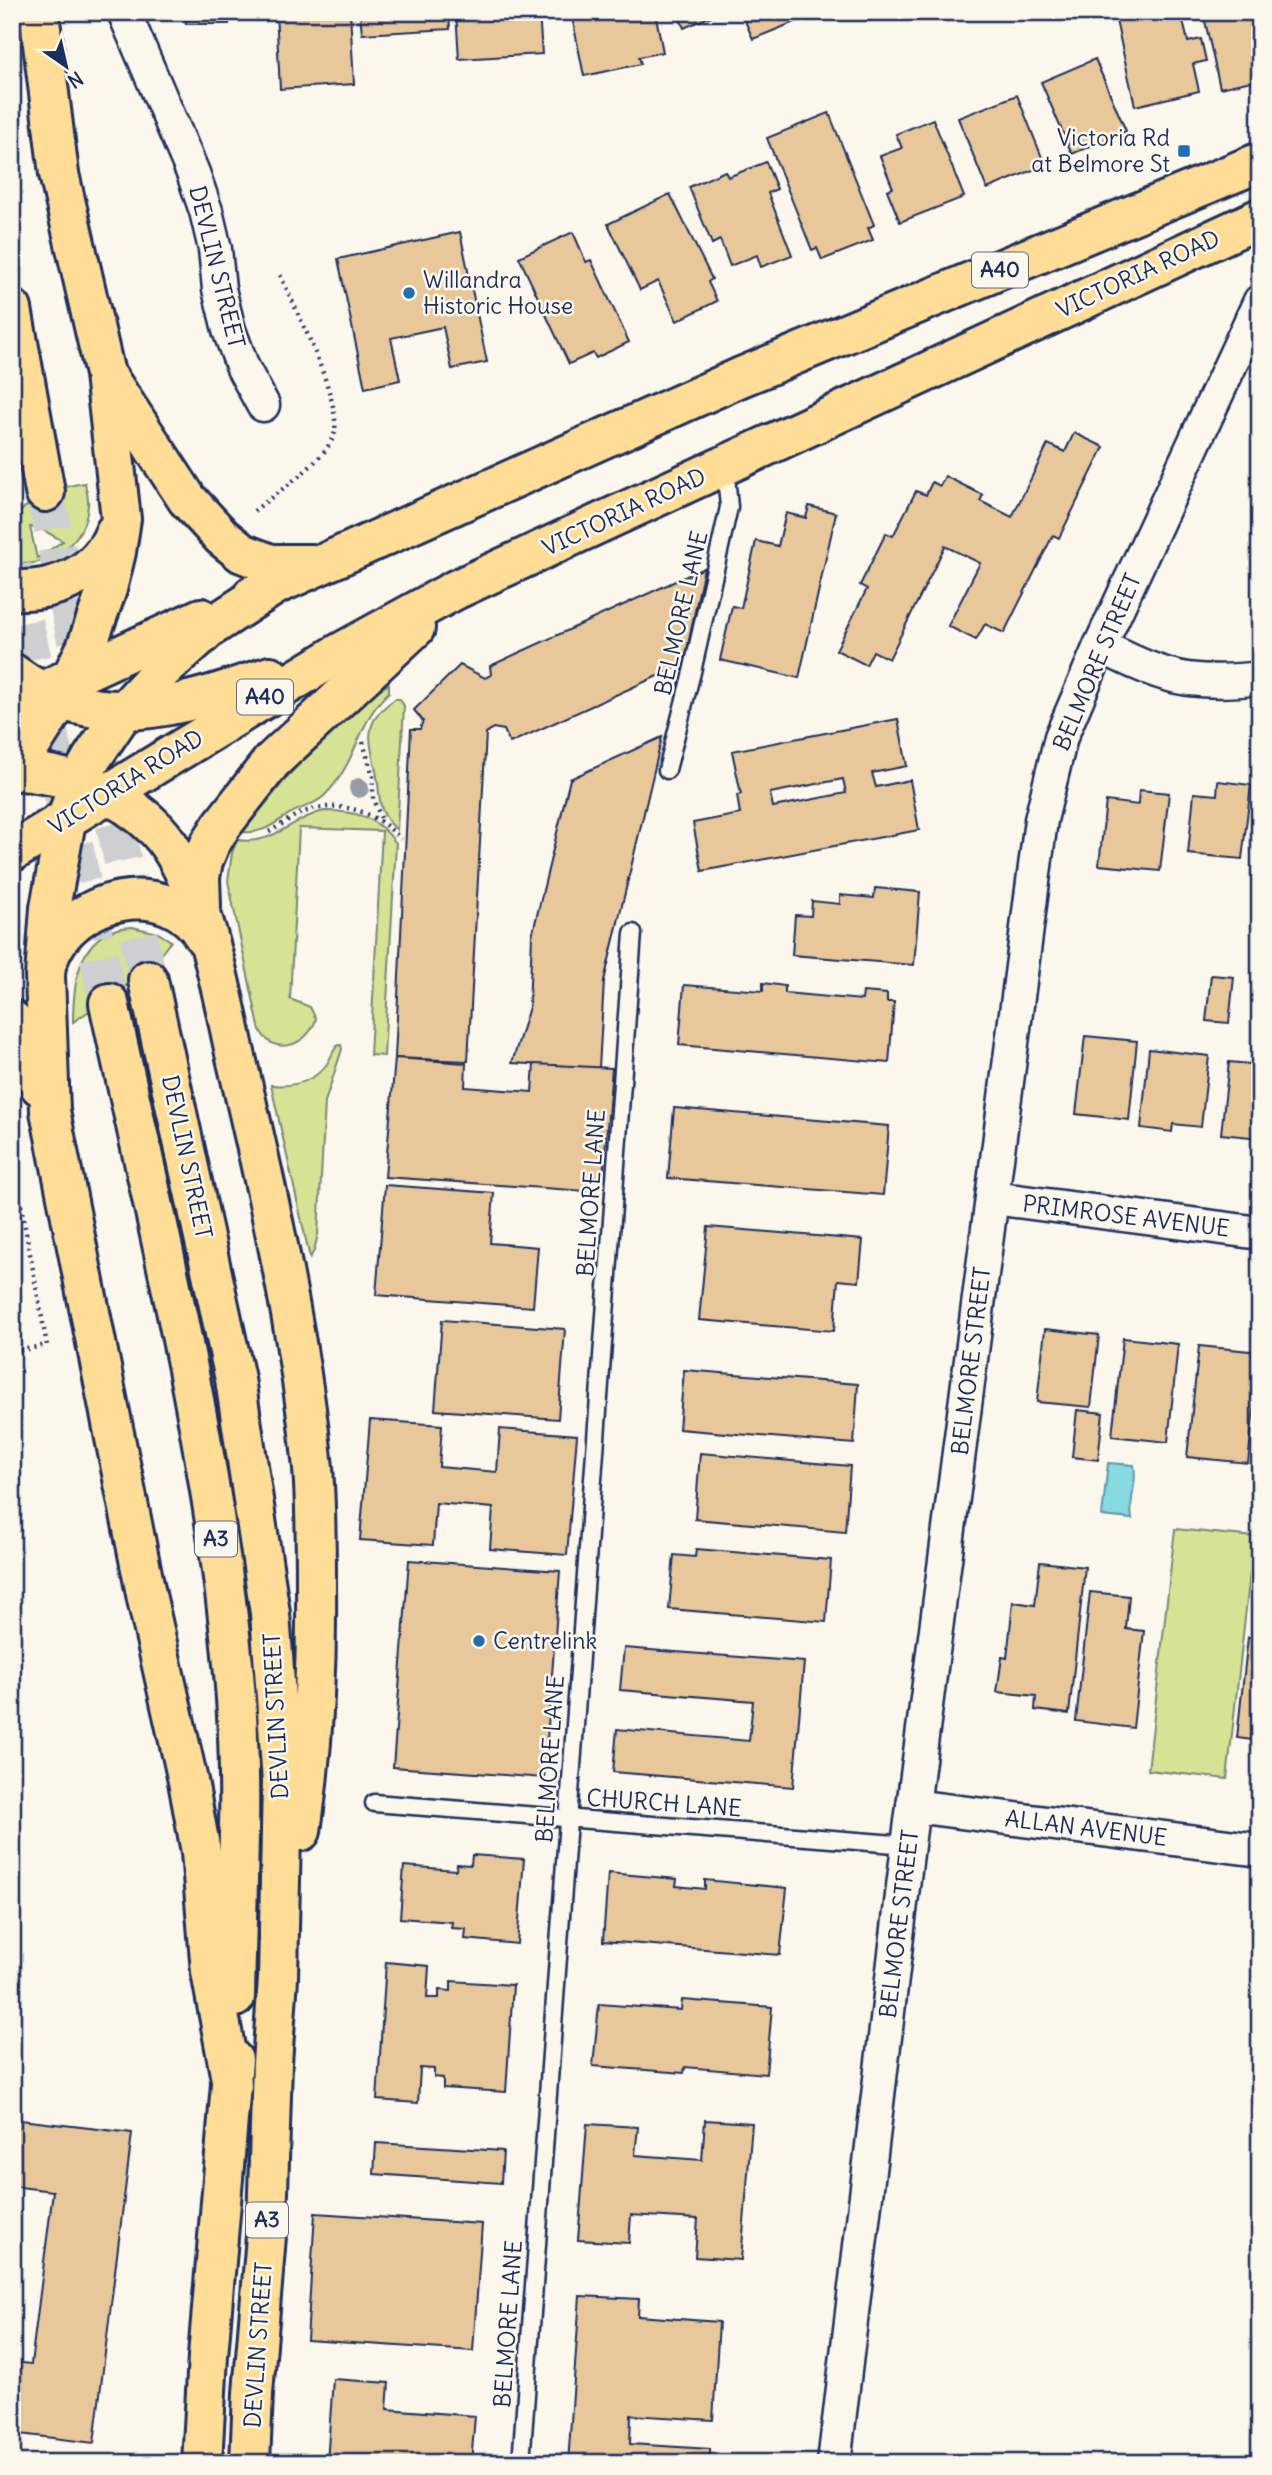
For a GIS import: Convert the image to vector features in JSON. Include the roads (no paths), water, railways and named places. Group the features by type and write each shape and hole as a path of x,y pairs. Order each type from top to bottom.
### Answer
{"highway":[{"path":"12,769 28,750 40,690 98,615 116,552 121,519 105,374 59,174 39,12"},
{"name":"A40","path":"40,690 741,377 1260,162"},
{"name":"VICTORIA ROAD","path":"93,788 207,732 338,654 455,590 1260,218"},
{"path":"12,309 45,492"},
{"path":"105,374 187,499 222,537 242,553 271,564 301,566 334,560"},
{"path":"12,590 42,591 61,585 92,565 110,544 114,534 120,492"},
{"path":"232,2085 211,1972 201,1852 188,1781 147,1599 50,1111 45,976 50,908 66,821 93,788 92,758 123,712 188,646 209,628 275,585"},
{"path":"278,1978 297,1860 313,1729 317,1649 316,1515 306,1419 289,1310 242,1084 208,940 199,890 200,877 203,861 222,825 272,761 455,590"},
{"path":"40,690 104,711 123,712 208,697 338,654"},
{"path":"12,769 45,773 93,788 137,814 157,831 186,874 208,940"},
{"name":"VICTORIA ROAD","path":"12,852 66,821"},
{"path":"45,976 53,946 64,930 84,914 116,901 153,901 173,906 193,920 208,940"},
{"name":"DEVLIN STREET","path":"148,980 235,1379 271,1613 282,1782 278,1978 272,2063 267,2224 250,2463"},
{"name":"DEVLIN STREET","path":"109,1003 205,1462 234,1675 240,1805 232,2085 208,2356 202,2463"},
{"path":"12,1020 50,1111"}],"street":[{"name":"DEVLIN STREET","path":"124,12 193,173 215,249 219,289 229,330 243,368 263,405"},
{"name":"BELMORE STREET","path":"834,2463 908,1844 1041,821 1061,737 1100,646 1260,302"},
{"path":"1100,646 1133,662 1186,679 1236,681 1260,678"},
{"name":"PRIMROSE AVENUE","path":"992,1198 1260,1233"},
{"name":"ALLAN AVENUE","path":"913,1805 1260,1850"}],"lane":[{"name":"BELMORE LANE","path":"667,770 729,507 725,464"},
{"name":"BELMORE LANE","path":"521,2463 633,933"},
{"name":"CHURCH LANE","path":"374,1803 908,1844"}],"water":[{"path":"1108,1463 1134,1465 1132,1519 1102,1516"}],"tunnel":[{"path":"45,492 84,678"},
{"path":"12,567 109,1003"},
{"path":"103,768 148,980"}],"place":[{"name":"Victoria Rd at Belmore St","path":"1184,151"},
{"name":"Willandra Historic House","path":"409,293"},
{"name":"Centrelink","path":"479,1641"}]}
